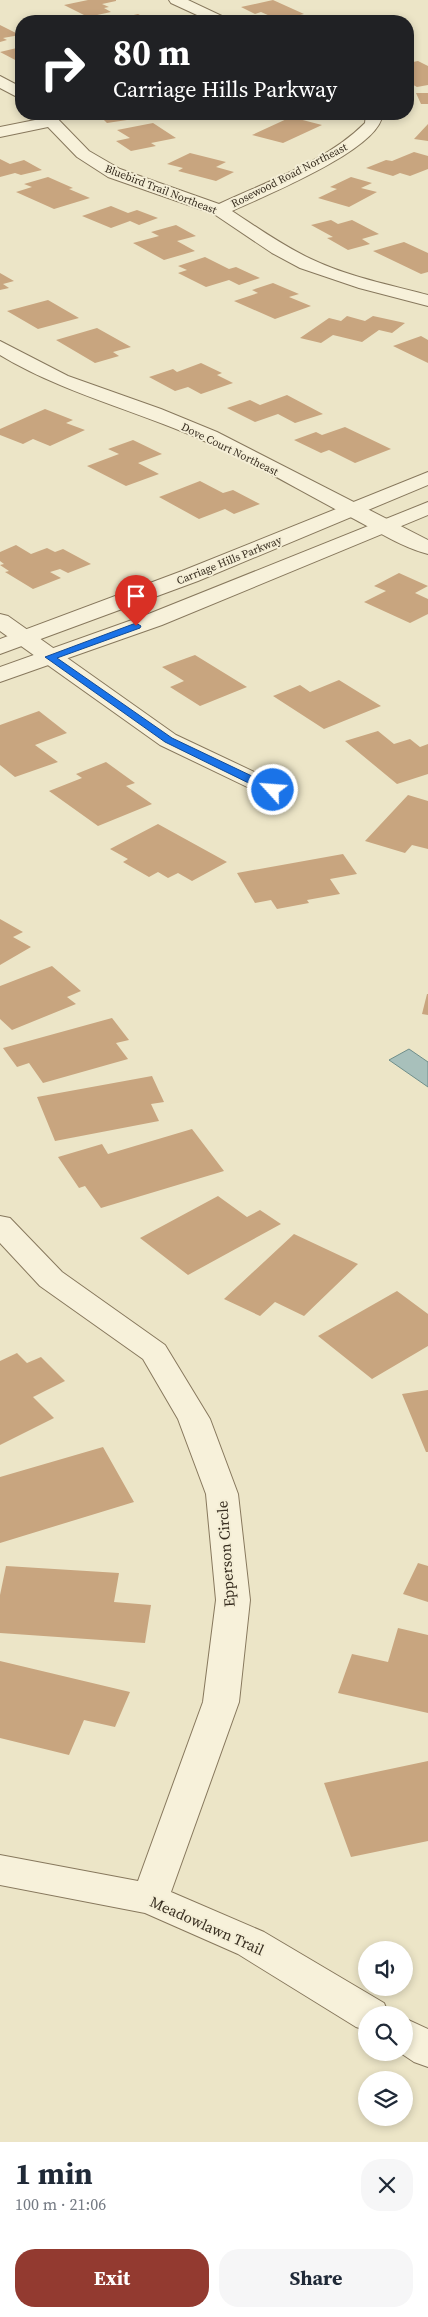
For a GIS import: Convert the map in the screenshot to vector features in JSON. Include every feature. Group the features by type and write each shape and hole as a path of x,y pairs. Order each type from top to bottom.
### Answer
{"street":[{"path":"180,0 209,15"},
{"path":"0,81 15,90"},
{"path":"0,132 40,120"},
{"name":"Bluebird Trail Northeast","path":"49,120 83,154 114,173 220,210 278,249 306,264 365,284 428,301"},
{"name":"Rosewood Road Northeast","path":"220,210 274,185 355,140 373,124 373,120"},
{"name":"Dove Court Northeast","path":"0,347 30,365 61,380 210,436 428,548"},
{"name":"Carriage Hills Parkway","path":"0,646 190,576 428,478"},
{"path":"0,674 154,620 428,508"},
{"path":"0,621 168,740 273,790"},
{"name":"Epperson Circle","path":"0,1225 51,1279 154,1352 194,1419 222,1494 232,1600 221,1702 150,1899"},
{"name":"Meadowlawn Trail","path":"0,1870 150,1899 251,1943 358,2008"},
{"path":"413,2041 428,2050"}],"water":[{"path":"409,1049 428,1062 428,1087 389,1060"}],"building":[{"path":"88,0 116,0 102,4 109,7 104,8 111,12 97,15 84,15 64,5"},
{"path":"273,0 304,14 268,15 261,12 255,14 241,7"},
{"path":"0,25 15,32 15,36 3,38 7,40 0,42"},
{"path":"15,48 15,60 0,52"},
{"path":"418,61 428,66 428,85 417,87 414,85 414,62"},
{"path":"416,93 428,93 428,104 421,104"},
{"path":"104,120 127,120 107,123"},
{"path":"284,120 303,120 322,125 283,143 252,135"},
{"path":"153,123 176,138 151,143 156,146 131,151 116,141 130,138 117,130"},
{"path":"428,124 428,141 414,139"},
{"path":"414,152 428,156 428,169 410,176 400,173 393,176 366,168 386,160 392,161"},
{"path":"190,153 226,162 216,167 234,172 216,181 178,171 183,168 167,164"},
{"path":"0,159 10,164 24,160 42,170 0,177"},
{"path":"48,177 90,198 54,209 16,192 32,187 24,184"},
{"path":"351,177 372,183 361,188 377,192 349,207 318,198 337,189 330,187"},
{"path":"111,206 128,213 137,210 158,218 139,225 130,221 111,228 82,216"},
{"path":"331,220 338,224 352,220 379,234 362,239 370,244 348,250 327,238 333,237 311,225"},
{"path":"176,225 196,236 177,241 195,251 164,260 133,243 159,236 151,232"},
{"path":"404,242 428,253 428,272 421,274 373,251"},
{"path":"205,257 229,269 236,267 260,278 239,285 229,280 206,287 178,273 187,270 178,266"},
{"path":"0,273 14,281 3,284 9,288 0,290"},
{"path":"273,283 299,294 289,297 311,306 275,319 234,301 258,293 252,290"},
{"path":"48,300 79,318 38,329 7,311"},
{"path":"347,316 365,321 373,316 405,323 392,333 379,330 362,342 333,335 321,343 300,338 329,318 341,321"},
{"path":"97,328 131,347 113,352 119,356 95,363 56,340"},
{"path":"421,336 428,340 428,363 393,346"},
{"path":"201,363 222,373 217,375 233,383 201,394 188,387 175,391 149,377 173,369 177,372"},
{"path":"287,395 323,414 295,423 278,414 255,422 227,408 250,400 260,405"},
{"path":"45,409 73,420 66,423 85,430 50,446 33,439 23,444 0,435 0,429"},
{"path":"345,427 391,449 355,463 329,450 321,453 294,440 316,432 322,435"},
{"path":"133,440 162,454 138,463 159,474 126,486 87,466 119,454 108,449"},
{"path":"200,481 223,493 233,490 260,504 234,514 225,509 199,519 159,497"},
{"path":"16,545 31,554 47,548 55,552 63,549 91,564 68,573 60,569 50,572 61,578 33,589 5,572 9,571 0,565 4,564 0,561 0,552"},
{"path":"399,573 428,586 415,593 428,599 428,614 410,623 364,602 386,591 374,586"},
{"path":"195,655 247,687 200,706 170,687 184,681 162,667"},
{"path":"339,680 381,706 324,729 273,696 300,685 310,692"},
{"path":"39,711 67,733 35,745 58,762 15,777 0,765 0,725"},
{"path":"378,731 394,744 410,739 420,747 428,744 428,774 397,784 345,741"},
{"path":"106,762 135,783 126,786 152,804 98,826 49,791 82,778 76,774"},
{"path":"408,795 428,801 428,849 412,845 405,853 365,841"},
{"path":"158,824 227,862 192,881 178,873 168,878 158,872 149,877 123,862 128,859 110,849"},
{"path":"343,854 357,874 330,879 340,894 307,900 309,903 277,909 271,900 255,903 237,873"},
{"path":"0,919 23,932 13,937 31,947 0,965"},
{"path":"52,966 81,991 67,997 76,1004 12,1030 0,1019 0,986"},
{"path":"428,994 428,1015 422,1014"},
{"path":"112,1018 129,1040 116,1043 128,1059 43,1083 29,1063 17,1067 3,1048"},
{"path":"152,1076 164,1102 151,1104 159,1121 55,1141 37,1097"},
{"path":"192,1129 224,1171 101,1208 85,1186 79,1188 58,1157 102,1144 108,1154"},
{"path":"218,1196 247,1217 260,1210 281,1224 188,1275 140,1238"},
{"path":"294,1234 358,1264 304,1316 275,1302 260,1316 224,1299"},
{"path":"397,1291 428,1314 428,1346 372,1379 318,1336"},
{"path":"17,1353 27,1363 41,1357 65,1381 33,1397 54,1418 0,1445 0,1361"},
{"path":"428,1390 428,1452 426,1452 402,1394"},
{"path":"103,1447 134,1502 0,1543 0,1477"},
{"path":"418,1563 428,1566 428,1602 403,1594"},
{"path":"6,1566 119,1573 114,1602 151,1605 145,1643 0,1633 0,1595"},
{"path":"398,1628 428,1635 428,1713 338,1693 352,1654 388,1662"},
{"path":"0,1661 130,1692 115,1727 84,1720 69,1755 0,1738"},
{"path":"428,1761 428,1841 351,1857 324,1783"}],"route":[{"path":"136,626 50,657 168,740 273,790"}]}
